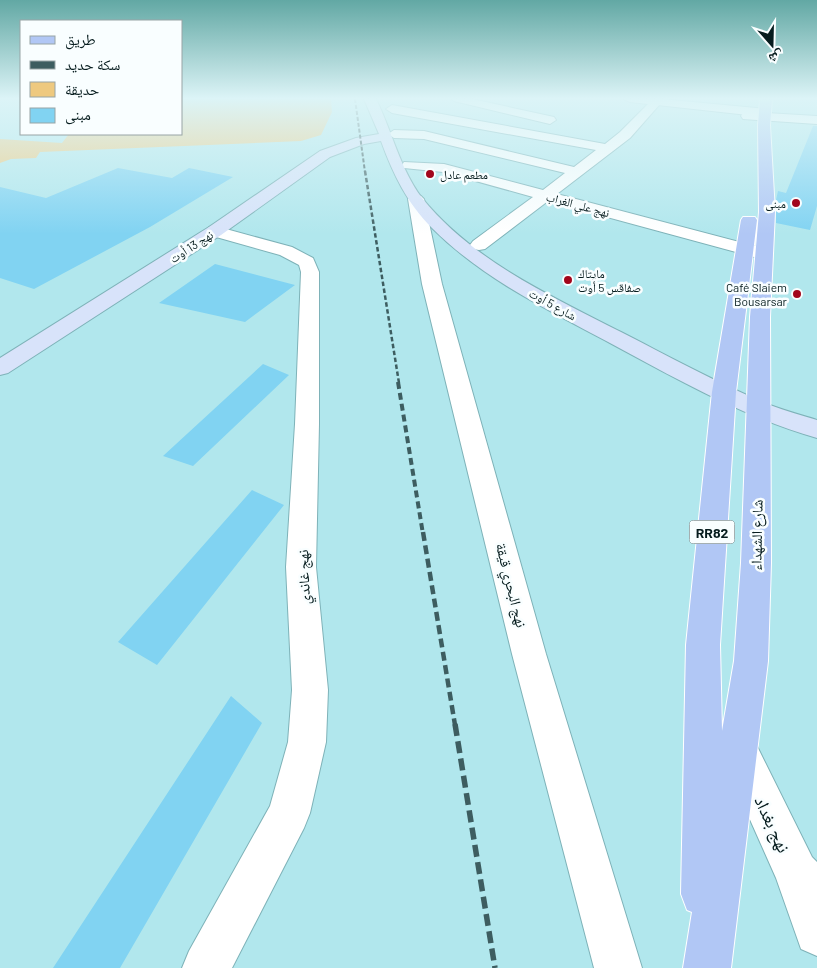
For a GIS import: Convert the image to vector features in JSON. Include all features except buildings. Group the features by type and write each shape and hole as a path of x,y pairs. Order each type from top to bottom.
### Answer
{"main road":[{"name":"نهج 13 أوت","path":"0,368 215,231 325,154 352,144"},
{"name":"شارع 5 أوت","path":"393,144 403,176 416,200 432,220 468,252 501,274 589,324 813,428"},
{"name":"شارع 5 أوت","path":"396,144 428,199 479,245 553,290 725,387"},
{"name":"شارع الشهداء","path":"705,968 751,661 756,562 760,318 754,252 752,187 757,144"},
{"name":"شارع الشهداء","path":"705,968 704,645 725,387 754,252"}],"street":[{"path":"462,144 578,172"},
{"path":"585,144 606,148"},
{"path":"479,245 543,195 578,172 612,144"},
{"name":"نهج علي الغراب","path":"409,165 444,168 754,252"},
{"name":"نهج البحري قيقة","path":"416,200 432,284 529,654 618,968"},
{"name":"نهج غاندي","path":"206,968 288,813 307,742 310,690 301,567 307,424 310,272 307,262 286,250 215,231"},
{"name":"نهج بغداد","path":"738,750 806,882 817,933"}],"green space":[{"path":"0,144 226,144 40,152 36,158 11,159 0,163"}],"railway":[{"path":"361,144 365,172"},
{"path":"365,171 399,383"},
{"path":"398,382 423,534"},
{"path":"423,532 455,725"},
{"path":"455,724 495,968"}],"place":[{"name":"مطعم عادل","path":"430,174"},
{"name":"مبنى","path":"796,203"},
{"name":"مايتاك صفاقس 5 أوت","path":"568,280"},
{"name":"Café Slaiem Bousarsar","path":"797,294"}]}
